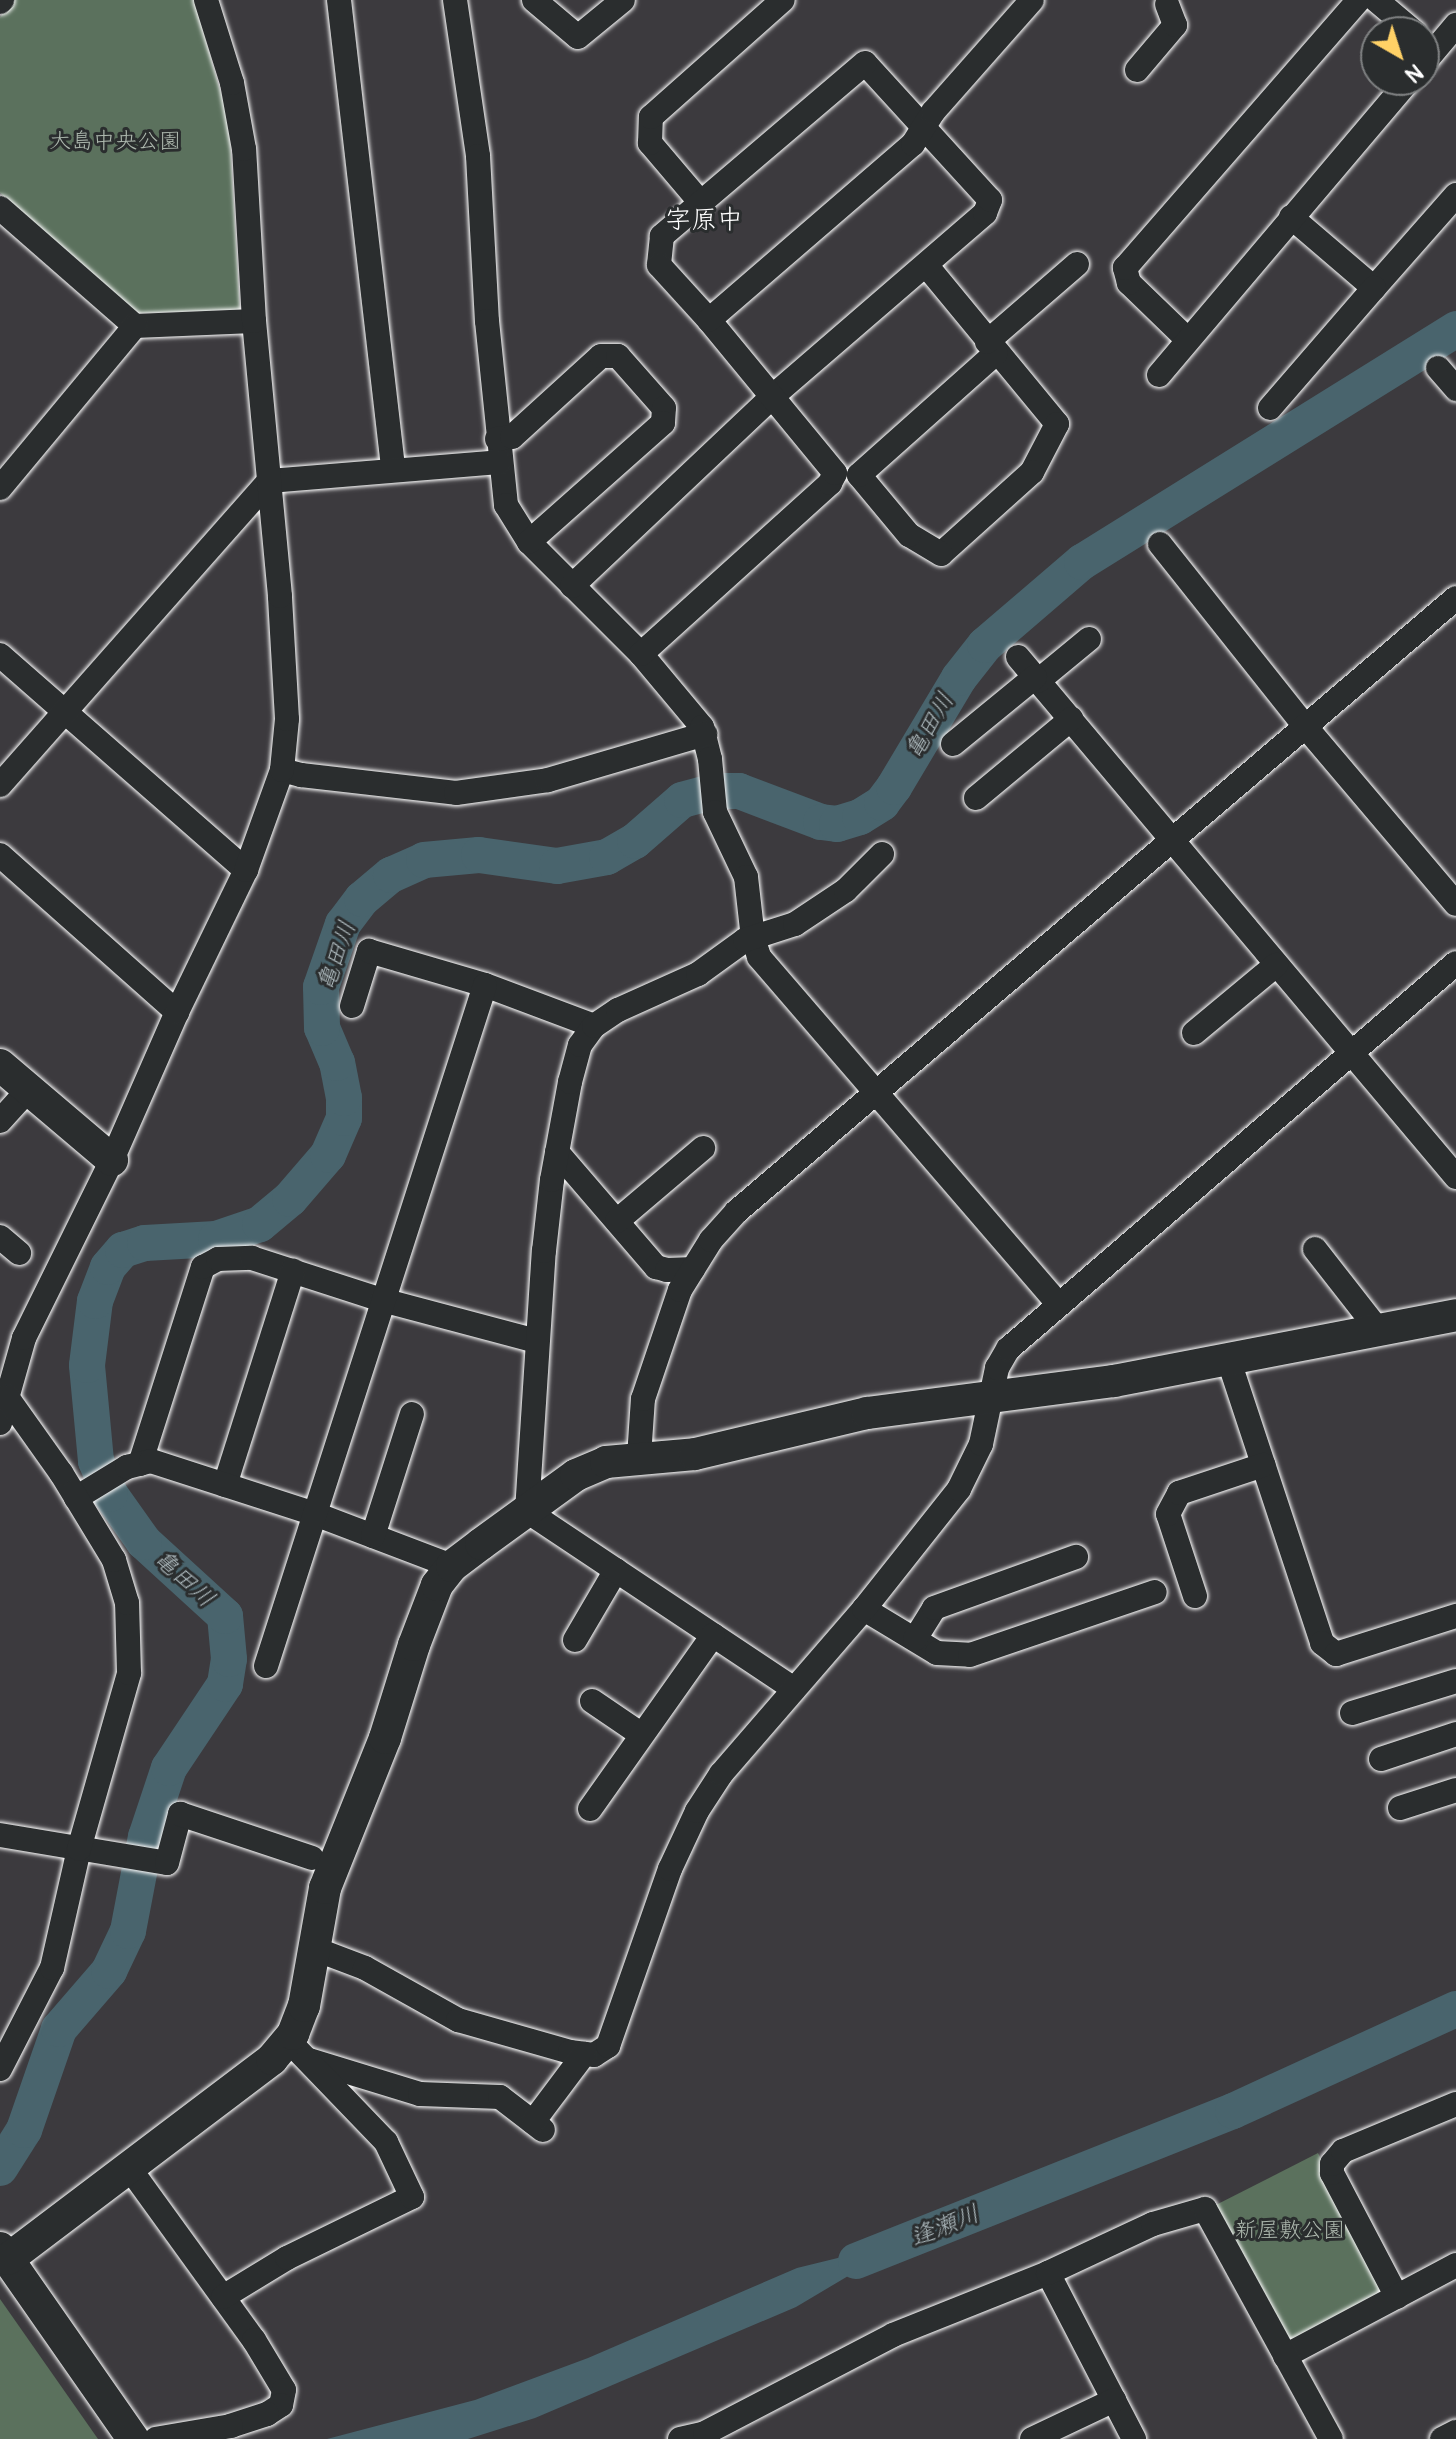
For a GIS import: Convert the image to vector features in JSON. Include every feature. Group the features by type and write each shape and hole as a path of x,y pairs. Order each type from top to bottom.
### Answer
{"street":[{"path":"0,1423 24,1338 112,1160 177,1012 246,870 282,770 287,719 254,321 244,149 232,83 206,0"},
{"path":"339,0 393,470"},
{"path":"455,0 478,156 498,450 506,505 529,542 641,654 697,720 705,734 715,812 748,884 753,938 759,957 1059,1305"},
{"path":"534,0 578,37 623,0"},
{"path":"701,203 650,143 651,117 783,0"},
{"path":"1187,339 1129,283 1125,268 1359,0"},
{"path":"1376,0 1395,16"},
{"path":"1137,70 1175,25 1167,1"},
{"path":"709,320 913,144 1022,3"},
{"path":"1440,40 1456,25"},
{"path":"572,586 773,396 985,213 990,200 865,63 662,236 659,265 773,396 847,474 909,535 941,554 1032,472 1057,424 926,265"},
{"path":"1159,375 1395,96"},
{"path":"1270,408 1456,195"},
{"path":"0,208 135,326 254,321"},
{"path":"1291,217 1374,288"},
{"path":"641,654 830,483 847,474 992,347 1077,264"},
{"path":"0,488 135,326"},
{"path":"0,785 269,481 393,470 498,450 601,356 618,356 664,408 663,423 529,542"},
{"path":"1438,368 1456,389"},
{"path":"1160,544 1305,726 1456,904"},
{"path":"639,1457 643,1399 680,1290 711,1240 736,1212 1456,598"},
{"path":"953,744 1089,639"},
{"path":"0,655 246,870"},
{"path":"1018,657 1456,1177"},
{"path":"976,798 1071,719"},
{"path":"282,770 301,775 456,793 548,780 705,734"},
{"path":"527,1511 536,1341 557,1152 580,1045 594,1026 618,1010 698,974 735,945 795,924 831,901 863,875 882,854"},
{"path":"0,855 177,1012"},
{"path":"352,1006 369,951 485,985 594,1026"},
{"path":"315,1949 365,1968 458,2020 584,2054 594,2055 608,2046 670,1869 697,1811 721,1774 864,1609 966,1479 981,1444 997,1368 1008,1349 1456,963"},
{"path":"1194,1033 1276,965"},
{"path":"266,1666 485,985"},
{"path":"0,1065 112,1160"},
{"path":"0,1121 28,1090"},
{"path":"617,1221 703,1148"},
{"path":"557,1152 656,1267 667,1270 693,1269"},
{"path":"0,1237 19,1253"},
{"path":"1315,1249 1379,1331"},
{"path":"133,1465 203,1267 218,1259 252,1258 382,1300 536,1341"},
{"path":"225,1485 293,1271"},
{"path":"297,2050 325,1888 385,1738 432,1597 452,1566 576,1475 606,1462 695,1454 867,1413 1114,1381 1456,1315"},
{"path":"1229,1361 1322,1643 1336,1654 1456,1616"},
{"path":"0,2069 52,1968 79,1849 129,1673 127,1603 114,1560 7,1397"},
{"path":"373,1536 412,1414"},
{"path":"76,1498 133,1465 151,1461 315,1514 452,1566"},
{"path":"1195,1596 1168,1514 1179,1493 1263,1465"},
{"path":"527,1511 794,1689"},
{"path":"915,1639 934,1608 1076,1557"},
{"path":"575,1640 616,1570"},
{"path":"864,1609 937,1653 970,1655 1155,1592"},
{"path":"590,1809 713,1635"},
{"path":"1352,1713 1456,1681"},
{"path":"592,1701 642,1735"},
{"path":"1381,1759 1456,1734"},
{"path":"1400,1808 1456,1790"},
{"path":"0,1835 167,1863 180,1814 312,1858"},
{"path":"223,2297 287,2258 412,2197 386,2142 297,2050"},
{"path":"133,2439 4,2254 130,2169 272,2059 297,2050 420,2094 500,2097 538,2126 584,2054"},
{"path":"1397,2297 1332,2173 1332,2164 1343,2151 1456,2104"},
{"path":"130,2169 254,2340 284,2390 281,2405 231,2426 156,2439"},
{"path":"680,2439 705,2433 893,2335 1048,2273 1153,2224 1205,2209 1331,2439"},
{"path":"1285,2356 1456,2265"},
{"path":"1048,2273 1134,2439"},
{"path":"1032,2439 1114,2400"},
{"path":"1442,2439 1456,2432"}],"green space":[{"name":"大島中央公園","path":"15,0 194,0 229,121 240,310 138,313 0,193 0,17"},
{"name":"新屋敷公園","path":"1318,2153 1390,2295 1281,2351 1208,2209"},
{"path":"0,2299 98,2439 0,2439"}],"water":[{"path":"907,2241 796,2307 535,2418 468,2439 327,2439 475,2400 588,2358 797,2268"}],"waterway":[{"name":"亀田川","path":"0,2168 24,2130 59,2029 109,1971 128,1931 146,1837 169,1768 225,1684 229,1659 225,1616 144,1542 110,1494 96,1461 87,1365 95,1301 108,1267 123,1250 145,1243 216,1239 260,1224 290,1199 328,1155 344,1118 344,1098 337,1063 322,1028 321,987 343,924 362,899 391,875 424,860 479,855 557,866 607,857 635,841 682,800 716,791 739,791 821,822 837,824 860,817 882,803 894,787 959,678 985,645 1082,562 1456,329"},
{"name":"逢瀬川","path":"856,2261 1233,2111 1456,2009"}],"district":[{"name":"字原中","path":"704,221"}]}
